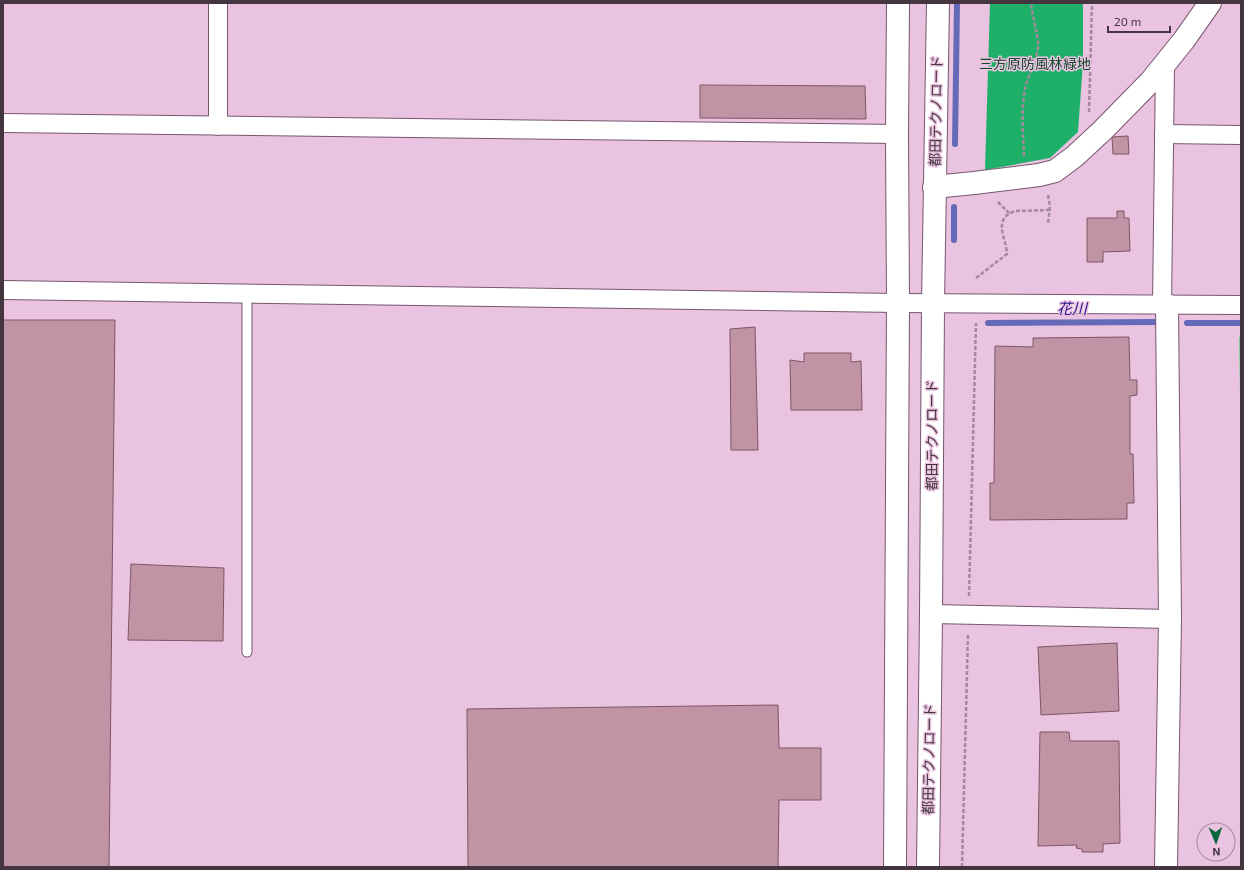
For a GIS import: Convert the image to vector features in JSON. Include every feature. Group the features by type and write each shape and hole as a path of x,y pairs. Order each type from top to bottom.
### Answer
{"street":[{"path":"218,3 218,126"},
{"path":"895,867 898,3"},
{"name":"都田テクノロード","path":"928,867 931,614 932,303 938,3"},
{"path":"934,187 974,184 1039,175 1055,171 1076,156 1158,73 1210,3"},
{"path":"1158,73 1164,134 1164,305 1170,619 1166,867"},
{"path":"3,123 897,134"},
{"path":"1164,134 1241,135"},
{"path":"3,290 898,303 1241,306"},
{"path":"931,614 1170,619"}],"lane":[{"path":"247,294 247,652"}],"path":[{"path":"1024,163 1023,103 1026,87 1037,52 1038,42 1031,13 1031,3"},
{"path":"1089,119 1092,3"},
{"path":"1048,190 1050,210 1048,224"},
{"path":"996,200 1009,213"},
{"path":"976,278 1007,254 1001,226 1003,220 1009,213 1015,211 1050,210"},
{"path":"962,867 976,322"}],"green space":[{"name":"三方原防風林緑地","path":"990,3 1083,3 1083,62 1078,132 1050,158 985,170"},
{"path":"1239,337 1241,337 1241,396 1240,396"}],"building":[{"path":"700,85 865,86 866,119 700,118"},
{"path":"1128,136 1129,154 1113,154 1112,137"},
{"path":"1117,211 1124,211 1124,218 1129,218 1130,251 1103,252 1103,262 1087,262 1087,218 1117,218"},
{"path":"3,320 115,320 109,867 3,867"},
{"path":"755,327 758,450 731,450 730,329"},
{"path":"1129,337 1130,380 1137,380 1137,395 1130,396 1130,454 1133,454 1134,503 1127,503 1127,519 990,520 990,483 994,483 995,346 1033,347 1033,338"},
{"path":"804,353 851,353 851,362 861,361 862,410 791,410 790,360 804,362"},
{"path":"131,564 224,568 223,641 128,640"},
{"path":"1117,643 1119,711 1041,715 1038,647"},
{"path":"778,705 779,748 821,748 821,800 779,800 778,867 468,867 467,709"},
{"path":"1040,732 1069,732 1070,741 1119,741 1120,843 1103,844 1103,852 1082,852 1082,849 1076,848 1077,845 1038,846"}],"waterway":[{"path":"955,144 957,3"},
{"path":"954,207 954,240"},
{"name":"花川","path":"988,323 1156,322"},
{"name":"花川","path":"1187,323 1241,323"}]}
